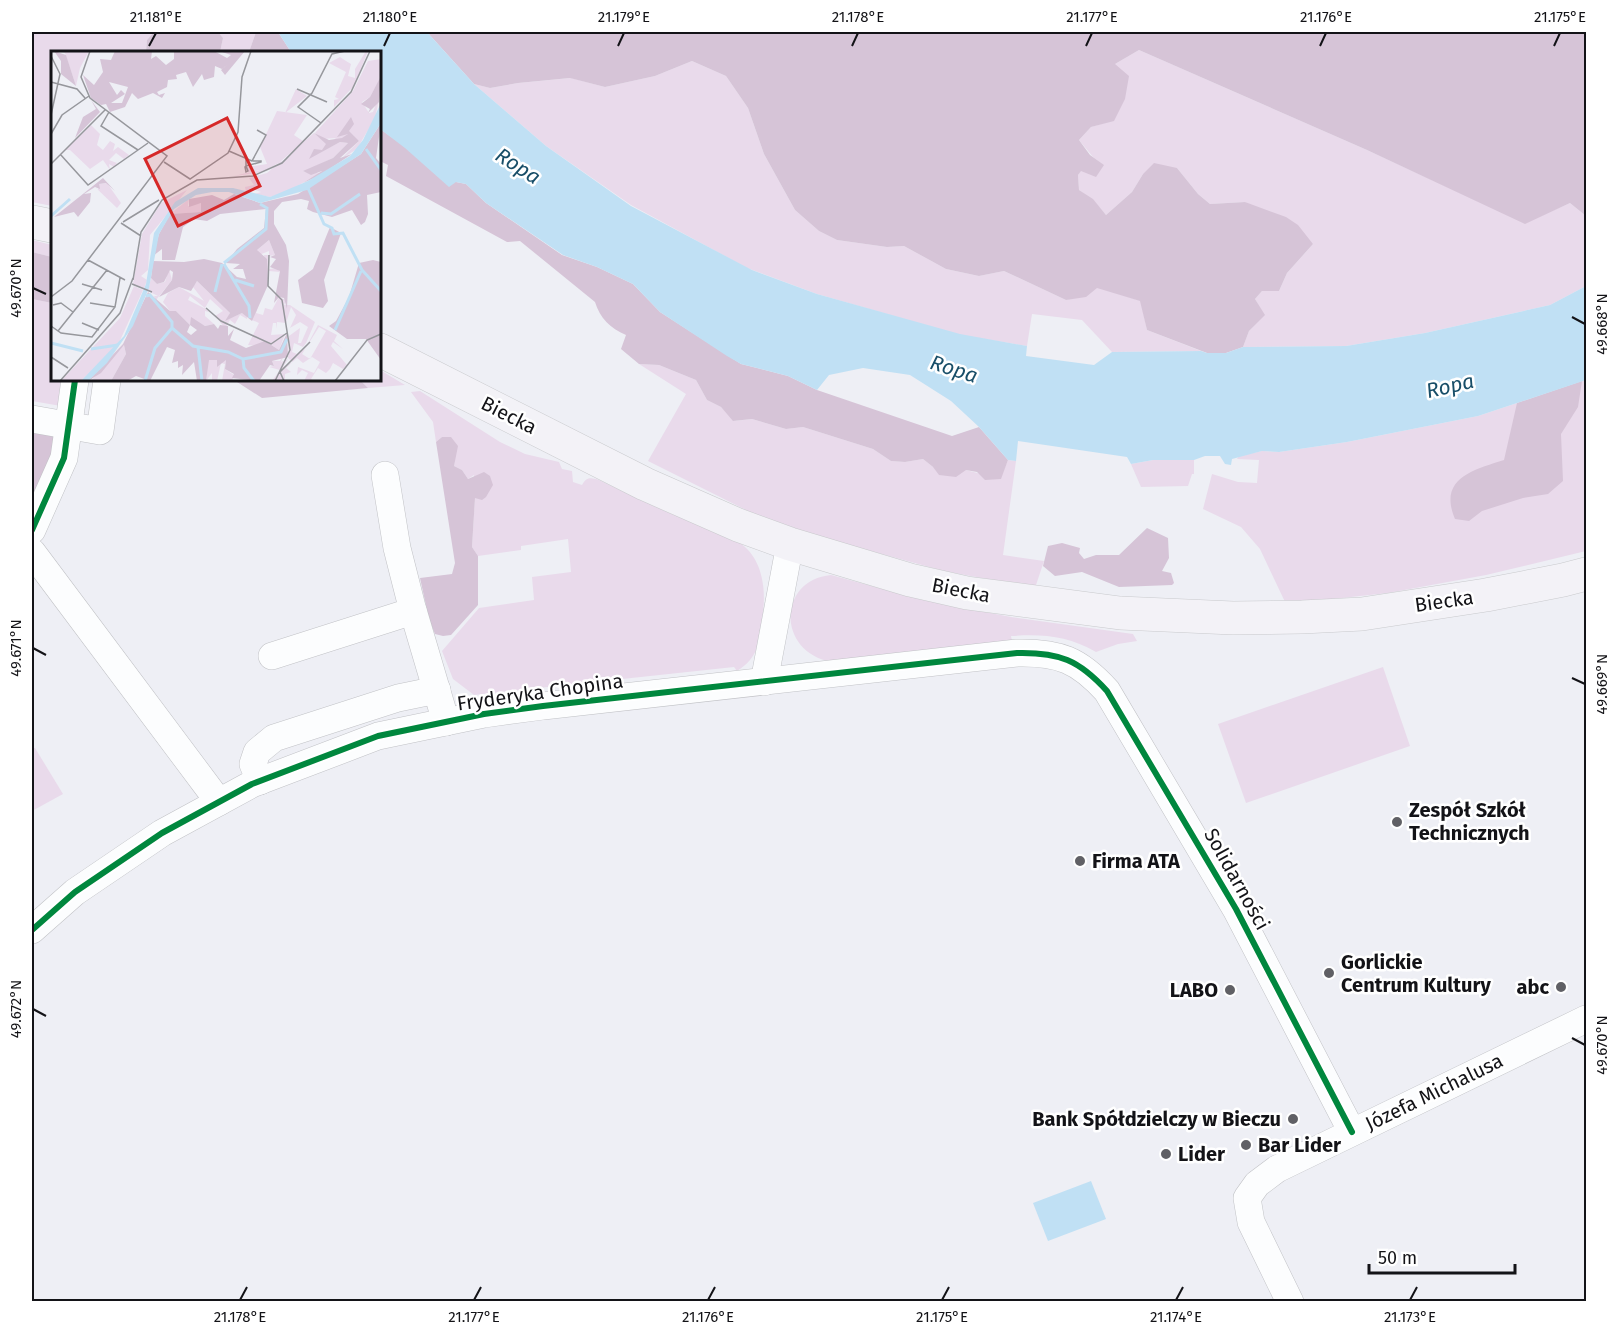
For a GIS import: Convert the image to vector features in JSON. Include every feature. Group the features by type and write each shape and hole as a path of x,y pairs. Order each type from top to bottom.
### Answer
{"main road":[{"path":"32,222 51,226"},
{"name":"Biecka","path":"381,351 645,484 738,525 790,544 910,580 967,593 1108,612 1164,616 1302,617 1362,614 1497,593 1587,573"}],"street":[{"path":"32,530 64,458 75,381"},
{"path":"32,419 100,431 107,381"},
{"path":"385,474 397,548 446,722"},
{"path":"764,682 790,544"},
{"path":"32,552 219,802"},
{"path":"272,657 413,611"},
{"name":"Fryderyka Chopina","path":"32,930 75,892 162,833 260,781 378,736 484,714 543,706 1017,654 1041,653 1069,659"},
{"name":"Solidarności","path":"1069,659 1097,679 1117,707 1236,909 1352,1132"},
{"path":"260,781 253,764 257,752 274,738 398,698 437,690"},
{"name":"Józefa Michalusa","path":"1290,1302 1251,1222 1247,1198 1257,1184 1278,1169 1587,1018"}],"shaded area":[{"path":"32,32 154,32 147,40 146,51 51,51 51,206 32,202"},
{"path":"154,32 218,32 223,38 220,51 146,51 147,40"},
{"path":"218,32 256,32 249,51 220,51 223,38"},
{"path":"256,32 278,32 290,51 249,51"},
{"path":"427,32 1586,32 1586,216 1570,203 1525,224 1367,150 1139,50 1115,64 1129,76 1125,99 1114,121 1091,127 1079,140 1090,155 1104,165 1096,177 1081,171 1078,175 1079,190 1093,199 1106,215 1132,192 1143,174 1154,163 1177,168 1198,194 1210,204 1245,202 1286,217 1298,225 1313,244 1287,273 1279,291 1262,291 1255,299 1265,315 1249,331 1243,347 1226,353 1207,353 1147,330 1140,301 1097,288 1086,297 1066,300 1004,271 979,276 946,269 904,246 887,247 837,240 819,231 795,210 764,154 748,108 726,76 692,61 655,76 605,87 570,78 490,88 474,84"},
{"path":"1139,50 1367,150 1525,223 1570,203 1586,216 1586,286 1550,305 1425,333 1346,346 1243,347 1249,331 1264,315 1255,299 1262,291 1279,291 1287,273 1313,244 1245,202 1210,204 1198,194 1177,168 1143,174 1132,192 1106,215 1093,200 1079,190 1078,175 1081,170 1103,165 1079,140 1091,127 1114,120 1115,64"},
{"path":"692,61 726,76 748,108 764,154 795,210 819,231 837,240 887,247 904,246 946,269 979,276 1004,271 1066,300 1097,287 1141,301 1147,330 1201,351 1112,352 1082,320 1032,314 1027,346 960,335 817,294 747,268 631,205 546,146 474,84 490,88 571,78 605,87 655,76"},
{"path":"381,130 456,182 466,184 486,203 562,255 597,267 633,284 660,312 741,364 788,376 817,390 952,436 979,427 1008,460 1001,479 985,480 977,472 966,470 956,477 939,475 923,459 905,462 891,461 873,449 803,427 786,429 752,419 733,421 721,407 707,400 696,380 659,365 639,364 621,349 626,335 606,322 595,302 520,241 507,242 386,176 388,165 381,162"},
{"path":"32,240 51,245 51,257 32,252"},
{"path":"32,252 51,257 51,303 32,299"},
{"path":"32,299 51,303 51,381 66,381 61,406 32,401"},
{"path":"639,364 659,365 696,380 707,400 721,407 734,421 752,419 786,429 803,427 873,449 891,461 905,462 923,459 933,467 966,470 1000,479 1008,460 1016,461 1003,555 1044,561 1035,588 944,571 816,536 752,513 648,461 686,394"},
{"path":"381,371 405,385 368,388 361,381 381,381"},
{"path":"1586,380 1586,551 1486,575 1388,593 1286,604 1260,549 1241,527 1203,509 1212,474 1238,482 1257,483 1259,460 1237,459 1239,456 1262,451 1279,452 1347,442 1478,416"},
{"path":"236,381 361,381 368,388 262,398"},
{"path":"1582,381 1578,407 1561,434 1563,481 1548,494 1523,498 1482,511 1469,521 1455,519 1451,494 1455,485 1470,473 1504,460 1517,403"},
{"path":"420,391 500,442 525,454 559,462 562,469 572,471 573,482 582,485 585,480 594,478 739,542 752,554 757,563 764,591 758,643 750,660 737,671 734,667 474,695 453,679 442,651 479,608 534,600 532,577 571,572 568,539 521,546 521,550 478,556 472,547 474,475 468,479 462,470 454,466 455,457 442,437 436,442 433,422 411,392"},
{"path":"40,427 60,440 32,519 32,432"},
{"path":"442,437 451,437 458,446 454,466 462,470 468,479 484,472 490,476 493,485 482,500 475,498 472,547 478,556 478,605 451,635 443,636 435,634 429,619 420,578 452,574 455,563 436,442"},
{"path":"1153,460 1194,460 1194,474 1188,486 1141,487 1131,464"},
{"path":"1147,528 1168,538 1169,558 1162,571 1171,573 1174,583 1172,585 1119,587 1082,572 1055,576 1043,566 1048,546 1062,543 1080,548 1079,553 1084,559 1096,555 1119,555"},
{"path":"831,575 923,600 1011,617 1133,634 1137,641 1118,644 1096,652 1066,639 1034,635 1011,636 1012,641 831,662 813,655 800,644 793,631 790,616 793,602 801,589 814,580"},
{"path":"1383,667 1410,746 1246,803 1218,724"},
{"path":"32,748 35,748 63,794 32,811"}],"water":[{"name":"Ropa","path":"278,32 427,32 474,84 546,146 631,206 752,270 817,294 960,334 1027,346 1026,356 1094,365 1112,352 1226,353 1243,347 1346,346 1425,333 1550,305 1586,286 1586,380 1478,416 1347,442 1279,452 1262,451 1232,459 1231,465 1225,464 1220,456 1205,456 1194,460 1153,460 1131,464 1127,457 1018,441 1016,461 1008,460 979,427 951,401 910,375 863,368 829,375 817,390 788,376 741,364 660,312 633,284 597,267 563,255 486,203 466,184 456,182 449,187 381,130 381,51 290,51"},
{"path":"1091,1181 1106,1219 1048,1241 1033,1203"}],"cycle path":[{"path":"32,530 64,458 75,381"},
{"path":"32,930 75,892 162,833 252,784 378,736 484,714 543,706 1017,653 1045,654 1057,656 1077,665 1107,691 1236,909 1352,1132"}],"place":[{"name":"Zespół Szkół Technicznych","path":"1397,822"},
{"name":"Firma ATA","path":"1080,861"},
{"name":"Gorlickie Centrum Kultury","path":"1329,973"},
{"name":"abc","path":"1561,987"},
{"name":"LABO","path":"1230,990"},
{"name":"Bank Spółdzielczy w Bieczu","path":"1293,1119"},
{"name":"Bar Lider","path":"1246,1145"},
{"name":"Lider","path":"1166,1154"}]}
